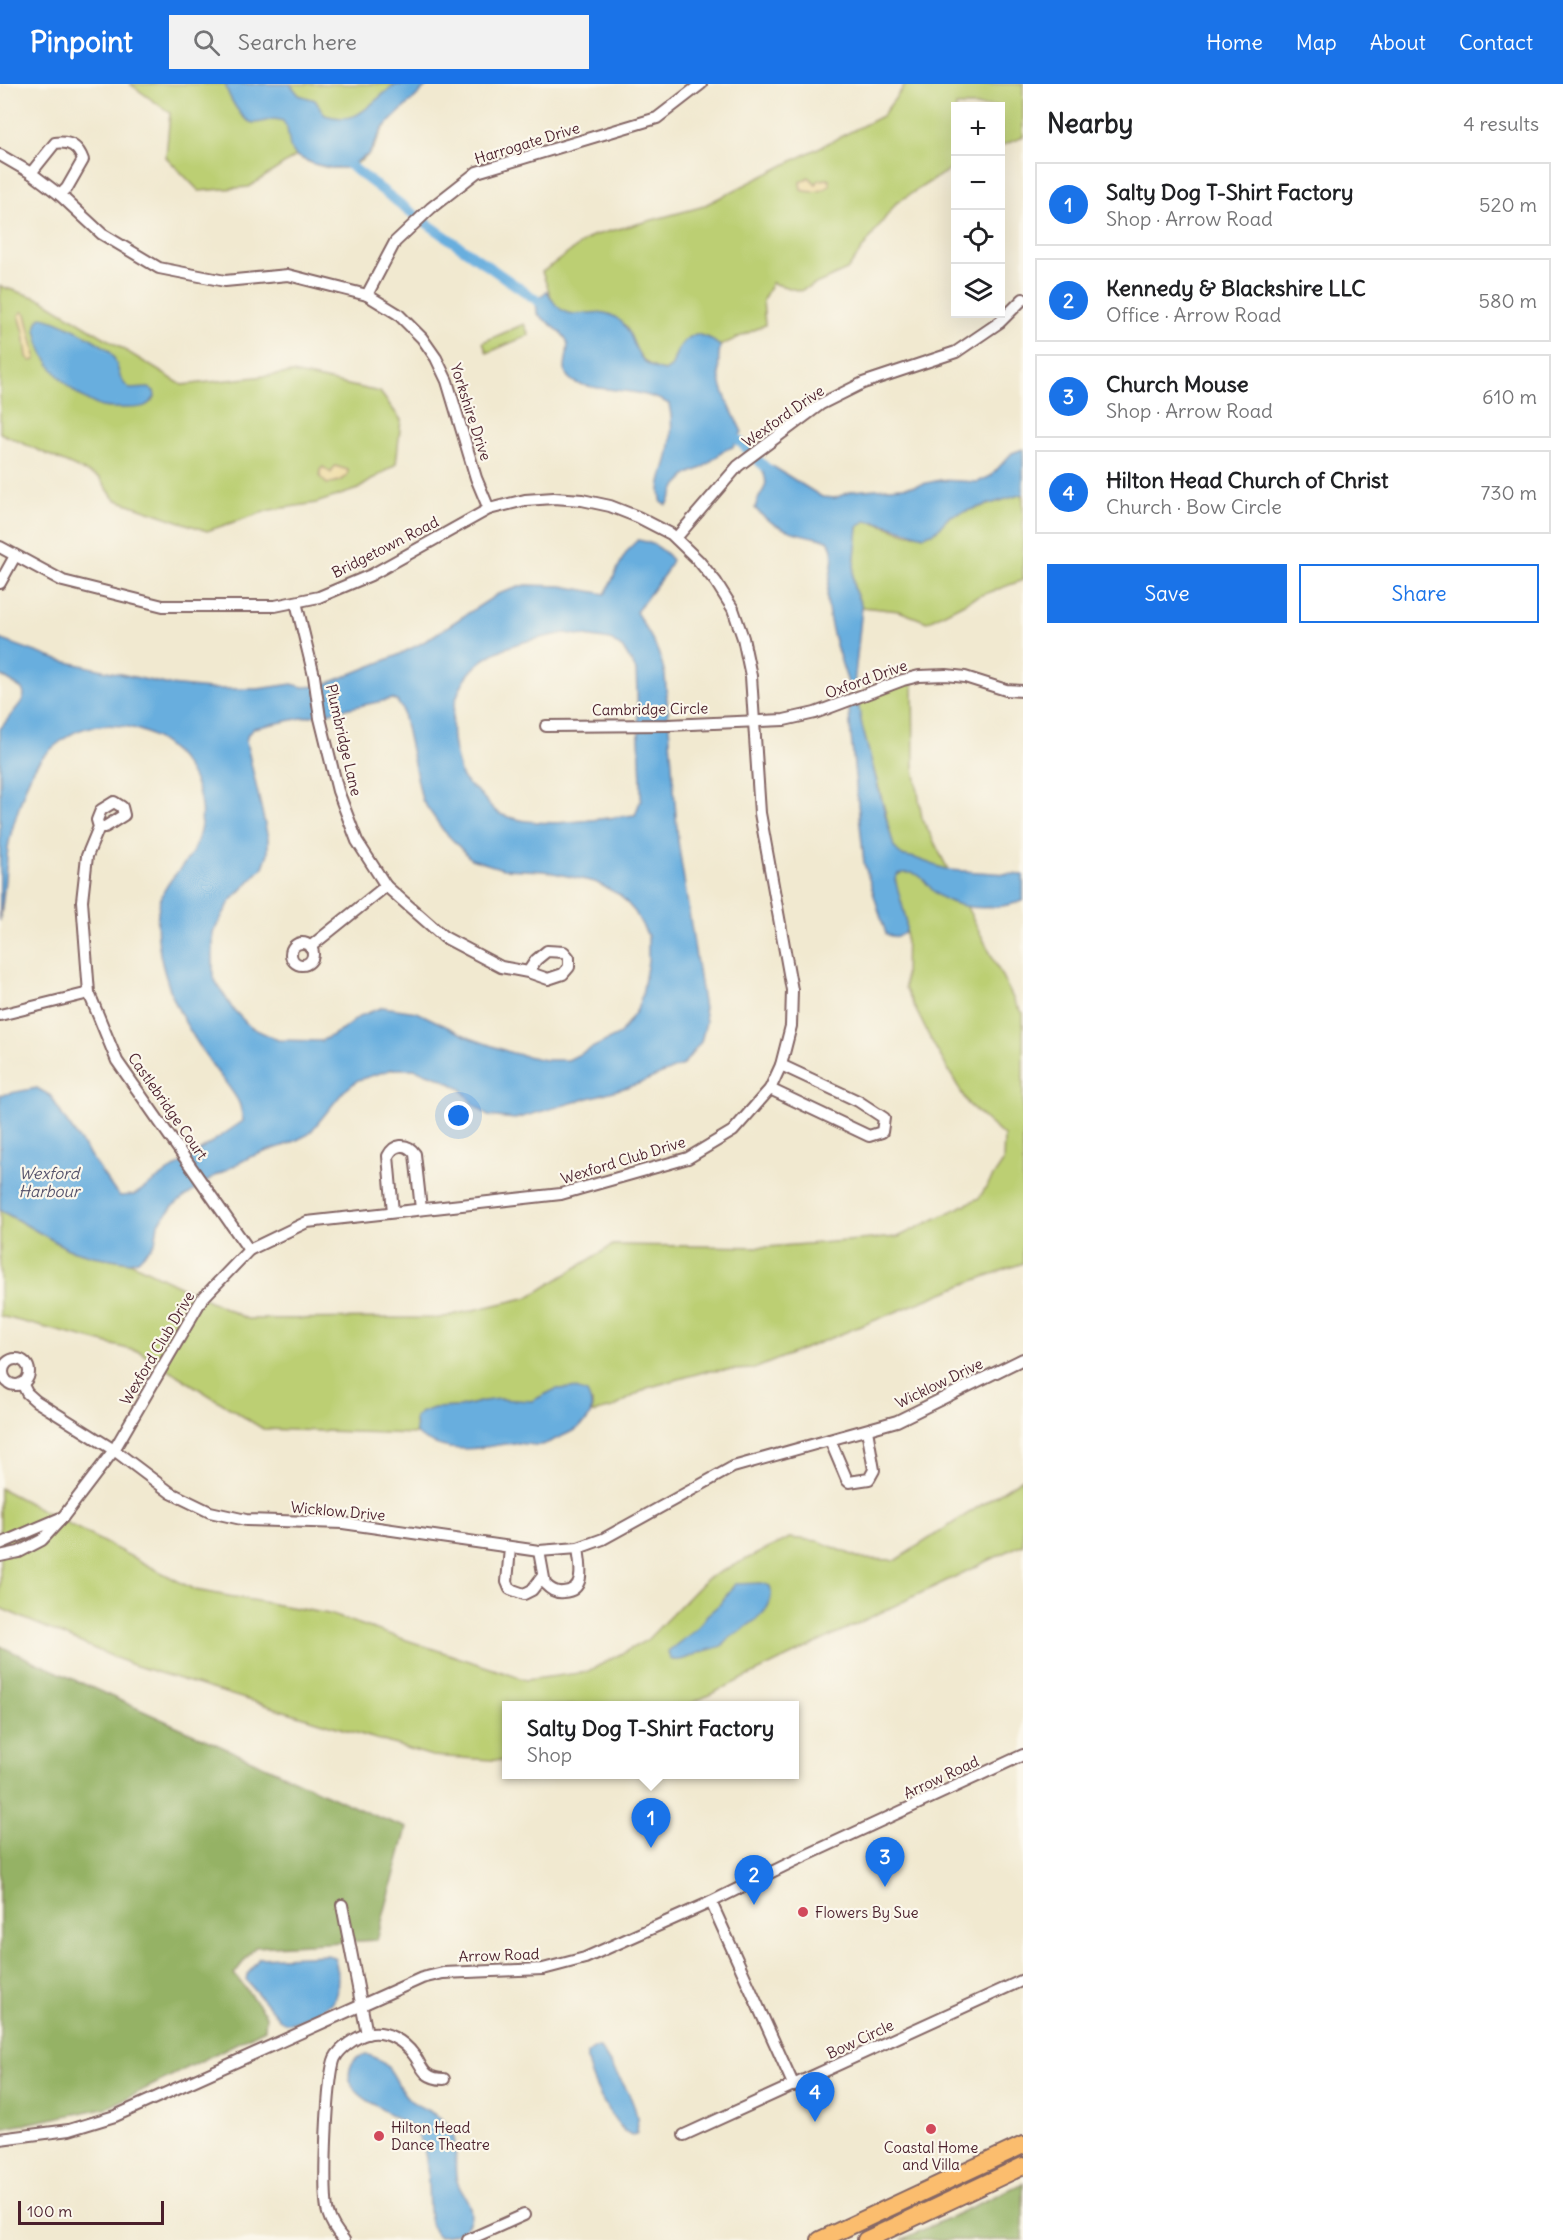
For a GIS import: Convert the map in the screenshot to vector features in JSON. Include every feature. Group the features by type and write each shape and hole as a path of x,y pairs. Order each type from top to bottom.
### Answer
{"highway":[{"path":"820,2240 1023,2145"},
{"path":"866,2240 1023,2166"}],"street":[{"name":"Harrogate Drive","path":"367,295 395,242 431,208 477,172 657,118 701,84"},
{"path":"32,173 54,143 70,143 79,151 83,160 67,188 60,195"},
{"name":"Yorkshire Drive","path":"0,155 32,173 60,195 102,234 159,268 225,281 288,274 367,295 398,314 422,338 436,358 447,381 476,478 489,509"},
{"name":"Wexford Drive","path":"676,538 738,466 821,404 863,383 956,352 1000,322 1023,298"},
{"name":"Bridgetown Road","path":"0,547 63,581 163,606 274,606 319,597 371,575 489,509 525,501 554,498 582,500 610,506 638,517 676,538"},
{"name":"Wexford Club Drive","path":"0,1556 19,1552 42,1540 63,1517 114,1450 202,1299 249,1250 307,1222 561,1194 688,1158 733,1131 770,1089 781,1065 791,1026 792,990 760,813 751,676 743,638 733,609 716,582 676,538"},
{"path":"0,582 15,556"},
{"name":"Plumbridge Lane","path":"296,603 338,791 357,841 386,886 444,937 501,967 528,972"},
{"name":"Oxford Drive","path":"755,720 784,720 815,713 919,676 965,677 1006,690 1023,691"},
{"name":"Cambridge Circle","path":"546,726 683,724 755,720"},
{"name":"Castlebridge Court","path":"99,827 87,856 82,901 89,993 117,1060 249,1250"},
{"path":"310,947 386,886"},
{"path":"0,1015 89,993"},
{"path":"770,1089 869,1136 882,1132 884,1118 858,1101 781,1065"},
{"path":"393,1212 388,1156 397,1146 404,1145 415,1154 422,1209"},
{"name":"Wicklow Drive","path":"22,1383 27,1394 36,1401 114,1450 171,1493 210,1512 246,1520 344,1523 539,1551 578,1548 603,1539 733,1467 897,1421 1023,1359"},
{"path":"830,1440 849,1482 869,1479 874,1470 867,1430"},
{"name":"Wexford Club Drive","path":"0,1544 63,1517"},
{"path":"510,1548 507,1582 510,1589 524,1594 532,1590 542,1577"},
{"path":"539,1551 545,1584 554,1590 564,1592 572,1590 579,1582 581,1573 578,1548"},
{"name":"Arrow Road","path":"0,2139 69,2130 115,2116 422,1978 443,1973 527,1971 565,1964 609,1948 1023,1755"},
{"path":"711,1902 794,2086"},
{"path":"342,1905 367,2034"},
{"name":"Bow Circle","path":"684,2135 1023,1980"},
{"path":"344,2240 332,2225 325,2200 330,2082 333,2064 339,2052 367,2034 380,2033 394,2037 404,2044 428,2075 444,2079"},
{"path":"468,2240 524,2215"}],"green space":[{"path":"130,84 429,84 388,123 369,154 351,166 324,167 296,156 249,187 199,191 166,157 170,113"},
{"path":"906,84 1023,84 1023,137 1005,144 1005,102 951,102 951,169 896,203 847,270 800,291 772,283 763,300 765,325 720,346 709,338 696,334 691,336 677,351 672,366 665,371 650,366 644,361 635,348 626,326 578,314 566,314 554,305 542,272 592,236 701,207 882,116"},
{"path":"0,286 43,300 182,385 293,373 380,392 401,420 396,464 358,489 316,503 270,510 207,531 114,499 100,478 0,433"},
{"path":"524,324 529,335 487,353 483,342"},
{"path":"1023,494 1023,580 974,598 927,622 899,611 862,607 854,589 853,576 858,527 865,521 917,534 933,529 950,516"},
{"path":"913,681 914,767 922,818 1017,1006 1023,1013 1023,1263 754,1369 707,1371 647,1388 613,1408 592,1413 592,1402 556,1389 532,1401 484,1401 460,1407 434,1408 415,1417 416,1434 263,1429 140,1352 0,1316 0,1210 68,1249 130,1262 247,1319 440,1318 529,1297 613,1245 767,1247 898,1237 979,1198 1003,1162 1004,1136 968,1104 931,1040 905,988 906,919 897,890 886,814 858,703"},
{"path":"1023,1478 1023,1544 696,1701 502,1701 502,1761 432,1756 130,1664 0,1608 0,1488 195,1590 329,1614 526,1680 587,1672 647,1640 706,1579 789,1538 818,1541 862,1559 896,1560"},
{"path":"0,1646 368,1813 407,1828 377,1940 255,1947 234,1974 266,2015 265,2029 109,2107 0,2129"},
{"path":"1023,2183 1023,2240 901,2240"}],"sand":[{"path":"809,177 816,184 819,180 829,179 830,185 816,191 801,190 800,182"},
{"path":"22,312 26,314 36,356 35,360 31,361 27,357 19,315"},
{"path":"335,466 348,470 347,476 327,484 320,477 320,470 323,467 331,473"}],"water":[{"path":"225,84 290,84 299,95 315,100 325,115 348,118 364,110 396,85 429,84 383,128 369,154 346,168 331,168 296,156 290,147 287,128 283,121 272,119 254,123 244,118 232,101"},
{"path":"547,291 555,304 563,311 572,314 598,312 618,319 629,332 640,356 654,368 665,371 672,366 675,356 686,339 696,334 709,338 720,346 720,381 742,432 733,447 725,450 702,468 688,474 677,485 667,505 662,503 660,489 671,440 672,422 669,404 644,394 577,384 571,380 565,371 567,341 537,313 536,300"},
{"path":"41,317 67,326 106,348 111,353 125,385 130,389 149,388 154,391 155,397 143,407 105,408 78,394 59,377 45,356 36,329"},
{"path":"1023,449 1023,494 950,516 935,532 923,536 877,522 865,521 858,527 853,576 854,589 862,607 854,685 849,686 835,643 828,610 827,591 833,561 831,547 828,540 798,533 770,522 755,508 765,486 766,481 762,470 766,464 822,497 835,498 852,491 914,486 940,480 978,482 991,476 1012,453"},
{"name":"Wexford Harbour","path":"638,540 653,544 672,560 666,572 636,612 657,650 665,675 678,841 706,1022 701,1042 683,1065 638,1084 515,1119 488,1116 473,1104 461,1089 439,1077 414,1069 393,1069 358,1080 343,1092 309,1134 291,1143 250,1157 215,1176 174,1205 158,1224 155,1243 138,1260 130,1262 68,1249 0,1210 0,1095 37,1088 51,1096 120,1196 134,1195 243,1121 236,1098 185,1022 169,987 160,956 157,926 161,898 167,885 194,849 200,829 201,810 198,791 190,773 179,757 165,744 129,727 95,726 71,734 43,757 34,768 28,782 12,831 0,921 0,729 23,700 24,694 22,689 0,675 0,639 58,660 170,685 209,689 258,689 292,684 303,687 321,686 396,656 422,643 498,594 525,585 562,586 605,594 632,545","holes":["565,633 611,640 624,650 636,670 641,799 635,815 550,823 516,819 495,811 461,774 452,724 456,699 467,676 485,659 507,647","392,699 397,701 402,709 422,800 443,830 471,859 503,869 544,871 595,882 620,895 635,912 648,936 648,961 637,1010 620,1034 568,1060 545,1060 512,1053 470,1038 417,1012 383,1007 360,1016 342,1030 321,1041 278,1040 250,1027 232,1008 213,977 213,933 230,902 263,867 268,853 268,838 246,741 248,734 254,728"]},
{"path":"858,703 894,847 901,855 948,870 1023,875 1023,901 983,908 963,906 937,895 920,876 907,873 898,874 895,879 906,919 906,932 896,936 886,934 864,863 849,708"},
{"path":"573,1388 587,1393 591,1402 590,1416 580,1427 543,1444 514,1443 458,1449 437,1445 416,1434 415,1418 420,1413 434,1408 460,1407 499,1399 532,1401 556,1389"},
{"path":"762,1583 770,1586 769,1603 765,1611 752,1623 721,1646 682,1660 670,1659 668,1651 697,1629 735,1584"},
{"path":"327,1955 334,1957 337,1967 338,1984 334,1999 320,2010 292,2023 279,2019 246,1980 259,1958"},
{"path":"595,2048 600,2048 632,2102 638,2123 637,2133 632,2136 617,2123 595,2086 587,2062 587,2054"},
{"path":"369,2055 391,2071 401,2090 411,2101 440,2118 450,2128 455,2145 457,2180 467,2200 471,2216 465,2227 454,2234 438,2236 433,2229 430,2218 426,2159 417,2134 409,2126 362,2096 349,2077 352,2063 358,2057"}],"waterway":[{"path":"339,157 412,213 548,308"},
{"path":"726,430 774,474"}],"place":[{"name":"Salty Dog T-Shirt Factory","path":"651,1848"},
{"name":"Church Mouse","path":"885,1887"},
{"name":"Kennedy & Blackshire LLC","path":"754,1905"},
{"name":"Flowers By Sue","path":"803,1912"},
{"name":"Hilton Head Church of Christ","path":"815,2122"},
{"name":"Coastal Home and Villa","path":"931,2129"},
{"name":"Hilton Head Dance Theatre","path":"379,2136"}]}
